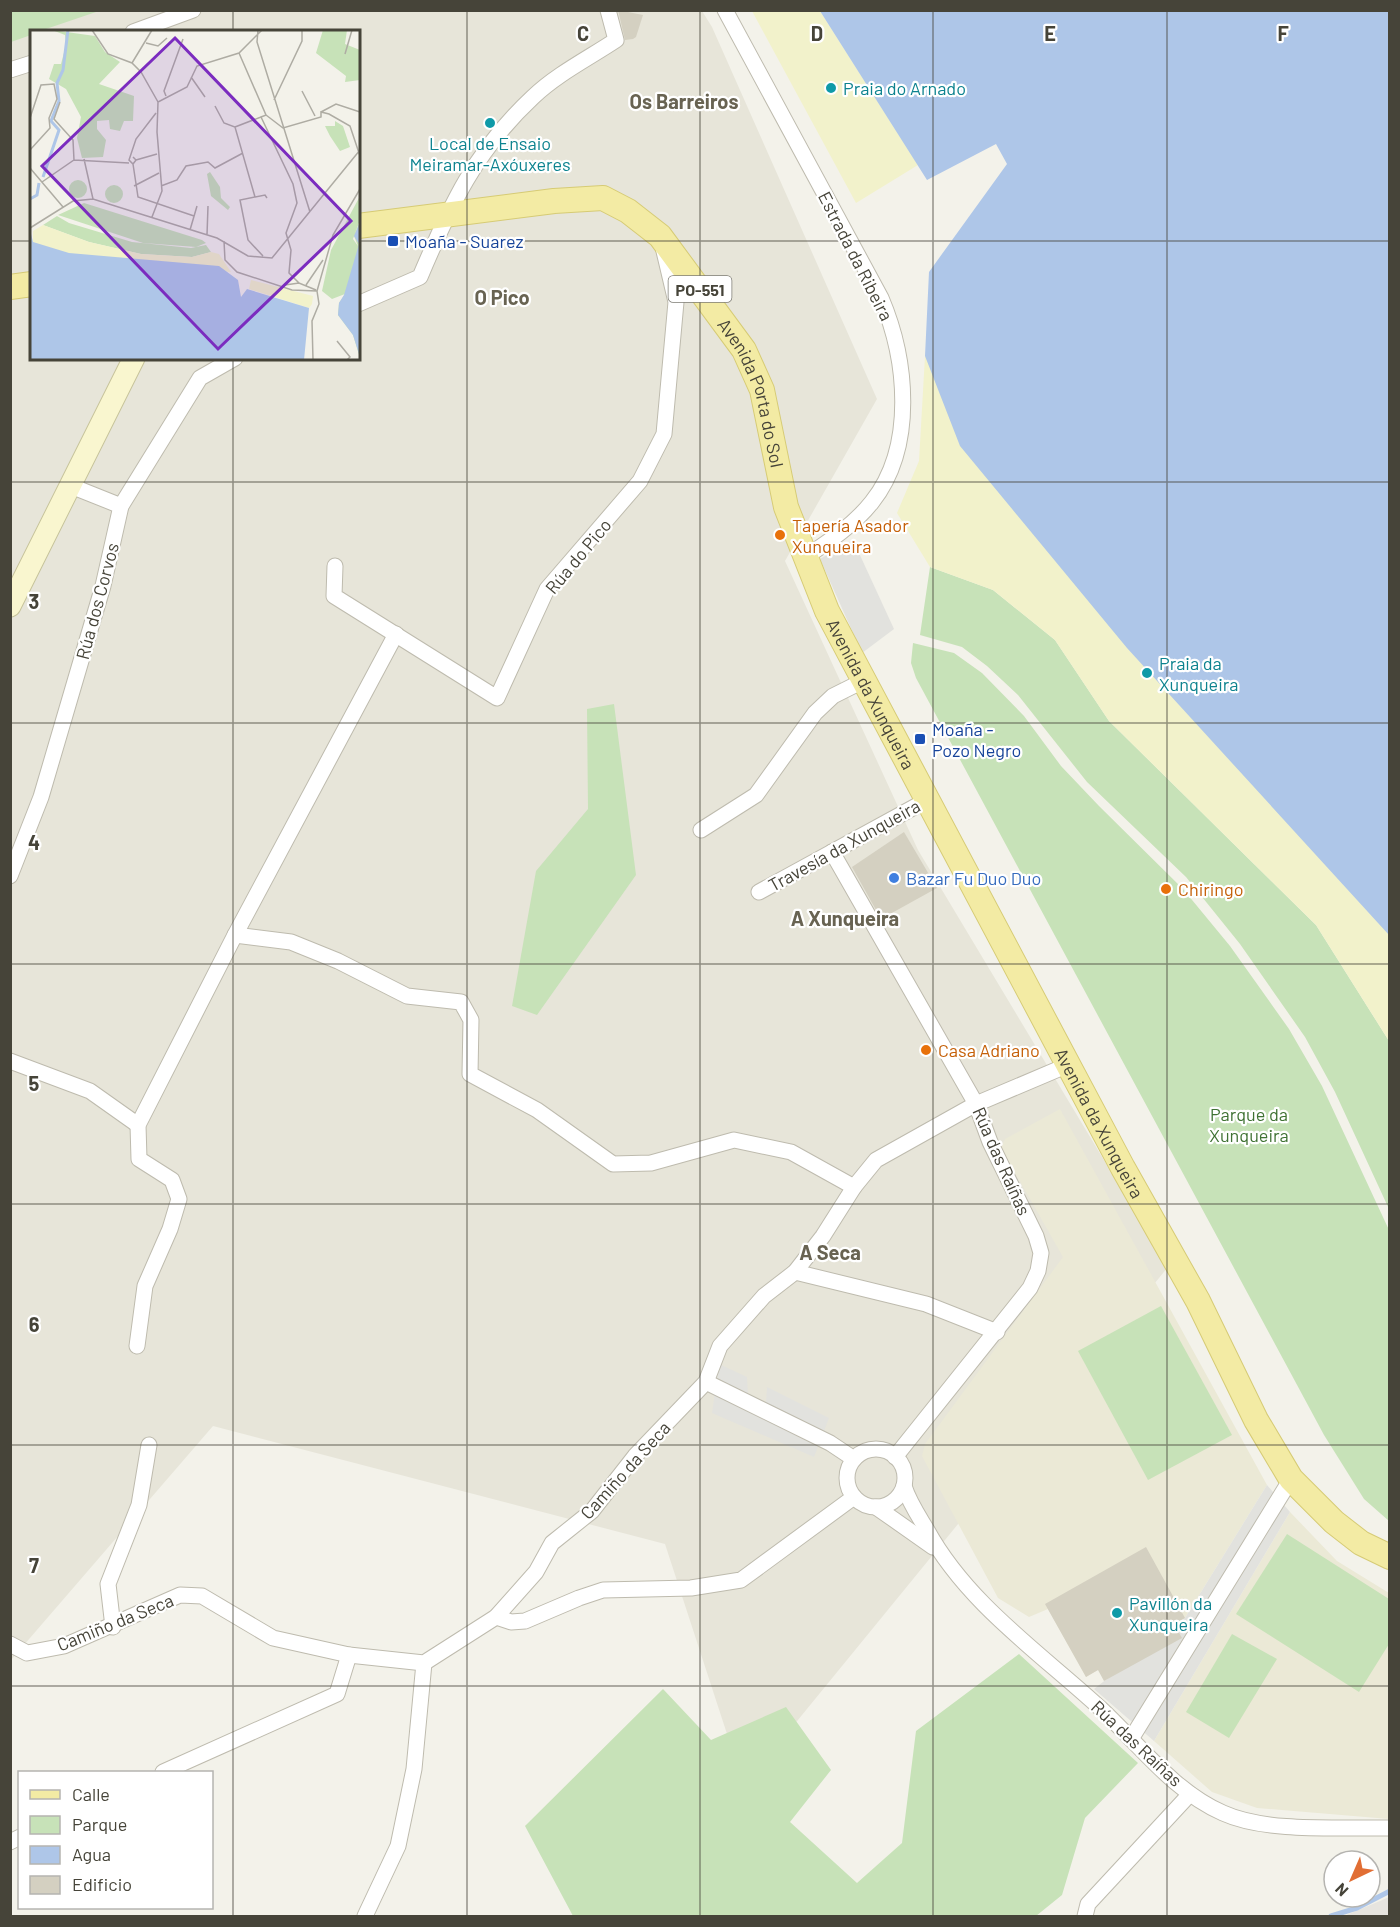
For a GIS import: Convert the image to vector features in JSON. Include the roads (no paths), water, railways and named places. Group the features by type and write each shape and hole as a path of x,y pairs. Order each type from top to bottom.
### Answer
{"main road":[{"name":"Avenida Porta do Sol","path":"360,226 603,198 628,211 660,236 744,350 762,390 786,507 804,558"},
{"path":"10,287 30,284"},
{"name":"Avenida da Xunqueira","path":"804,558 827,611 863,681 929,799 1068,1065 1199,1303 1256,1420 1291,1479 1334,1522 1361,1543 1389,1557"}],"street":[{"path":"138,30 193,10"},
{"path":"360,303 420,277 447,214 480,154 534,95 616,40 608,10"},
{"name":"Estrada da Ribeira","path":"725,10 881,298 891,320 901,366 901,426 896,452 883,482 873,501 854,520 804,558"},
{"path":"10,70 30,64"},
{"name":"Rúa do Pico","path":"335,566 334,596 497,698 547,589 639,481 664,434 676,302 660,236"},
{"path":"10,606 133,360"},
{"name":"Rúa dos Corvos","path":"10,876 41,797 103,586 120,506 200,378 232,360"},
{"path":"71,486 120,506"},
{"path":"137,1346 145,1286 170,1229 179,1198 172,1180 140,1159 138,1125 235,935 396,634"},
{"path":"701,830 756,795 815,713 833,696 863,681"},
{"name":"Travesía da Xunqueira","path":"759,892 929,799"},
{"name":"Rúa das Raíñas","path":"832,852 976,1104 990,1142 1036,1236 1041,1253 1038,1271 1030,1288 895,1457"},
{"path":"235,935 291,942 338,961 407,996 462,1002 471,1020 470,1074 537,1110 613,1164 651,1163 734,1140 791,1152 854,1187"},
{"path":"10,1061 90,1091 138,1125"},
{"name":"Camiño da Seca","path":"10,1644 27,1653 64,1646 113,1627 180,1595 192,1593 202,1596 273,1638 349,1655 424,1664 496,1617 536,1572 552,1543 592,1511 635,1456 706,1382 720,1346 764,1296 795,1272 823,1236 854,1187 876,1160 976,1104 1068,1065"},
{"path":"795,1272 926,1304 997,1332"},
{"path":"706,1382 830,1443 854,1460"},
{"path":"113,1627 108,1584 139,1505 150,1445"},
{"path":"879,1449 895,1457 905,1475 904,1486 894,1501 876,1507 860,1503 847,1483 847,1474 854,1460 869,1450 879,1449"},
{"path":"1131,1739 1291,1479"},
{"name":"Rúa das Raíñas","path":"904,1486 909,1501 936,1548 992,1613 1190,1794 1222,1813 1252,1824 1389,1828"},
{"path":"496,1617 511,1622 525,1621 603,1590 691,1588 741,1580 854,1497"},
{"name":"Rúa das Raíñas","path":"876,1507 936,1548"},
{"path":"167,1771 337,1694 349,1655"},
{"path":"365,1917 398,1846 414,1769 424,1664"},
{"path":"1085,1917 1088,1904 1190,1794"}],"water":[{"path":"820,11 1389,11 1389,935 1127,648 960,446 925,356 929,272 1007,164 996,144 927,180"}],"waterway":[{"path":"1331,1916 1357,1908 1390,1891"}],"place":[{"name":"Praia do Arnado","path":"831,88"},
{"name":"Local de Ensaio Meiramar-Axóuxeres","path":"490,123"},
{"name":"Moaña - Suarez","path":"393,241"},
{"name":"Tapería Asador Xunqueira","path":"780,535"},
{"name":"Praia da Xunqueira","path":"1147,673"},
{"name":"Moaña - Pozo Negro","path":"920,739"},
{"name":"Bazar Fu Duo Duo","path":"894,878"},
{"name":"Chiringo","path":"1166,889"},
{"name":"Casa Adriano","path":"926,1050"},
{"name":"Pavillón da Xunqueira","path":"1117,1613"}],"district":[{"name":"Os Barreiros","path":"684,101"},
{"name":"O Pico","path":"502,297"},
{"name":"A Xunqueira","path":"845,918"},
{"name":"A Seca","path":"830,1252"}],"park label":[{"name":"Parque da Xunqueira","path":"1249,1124"}]}
